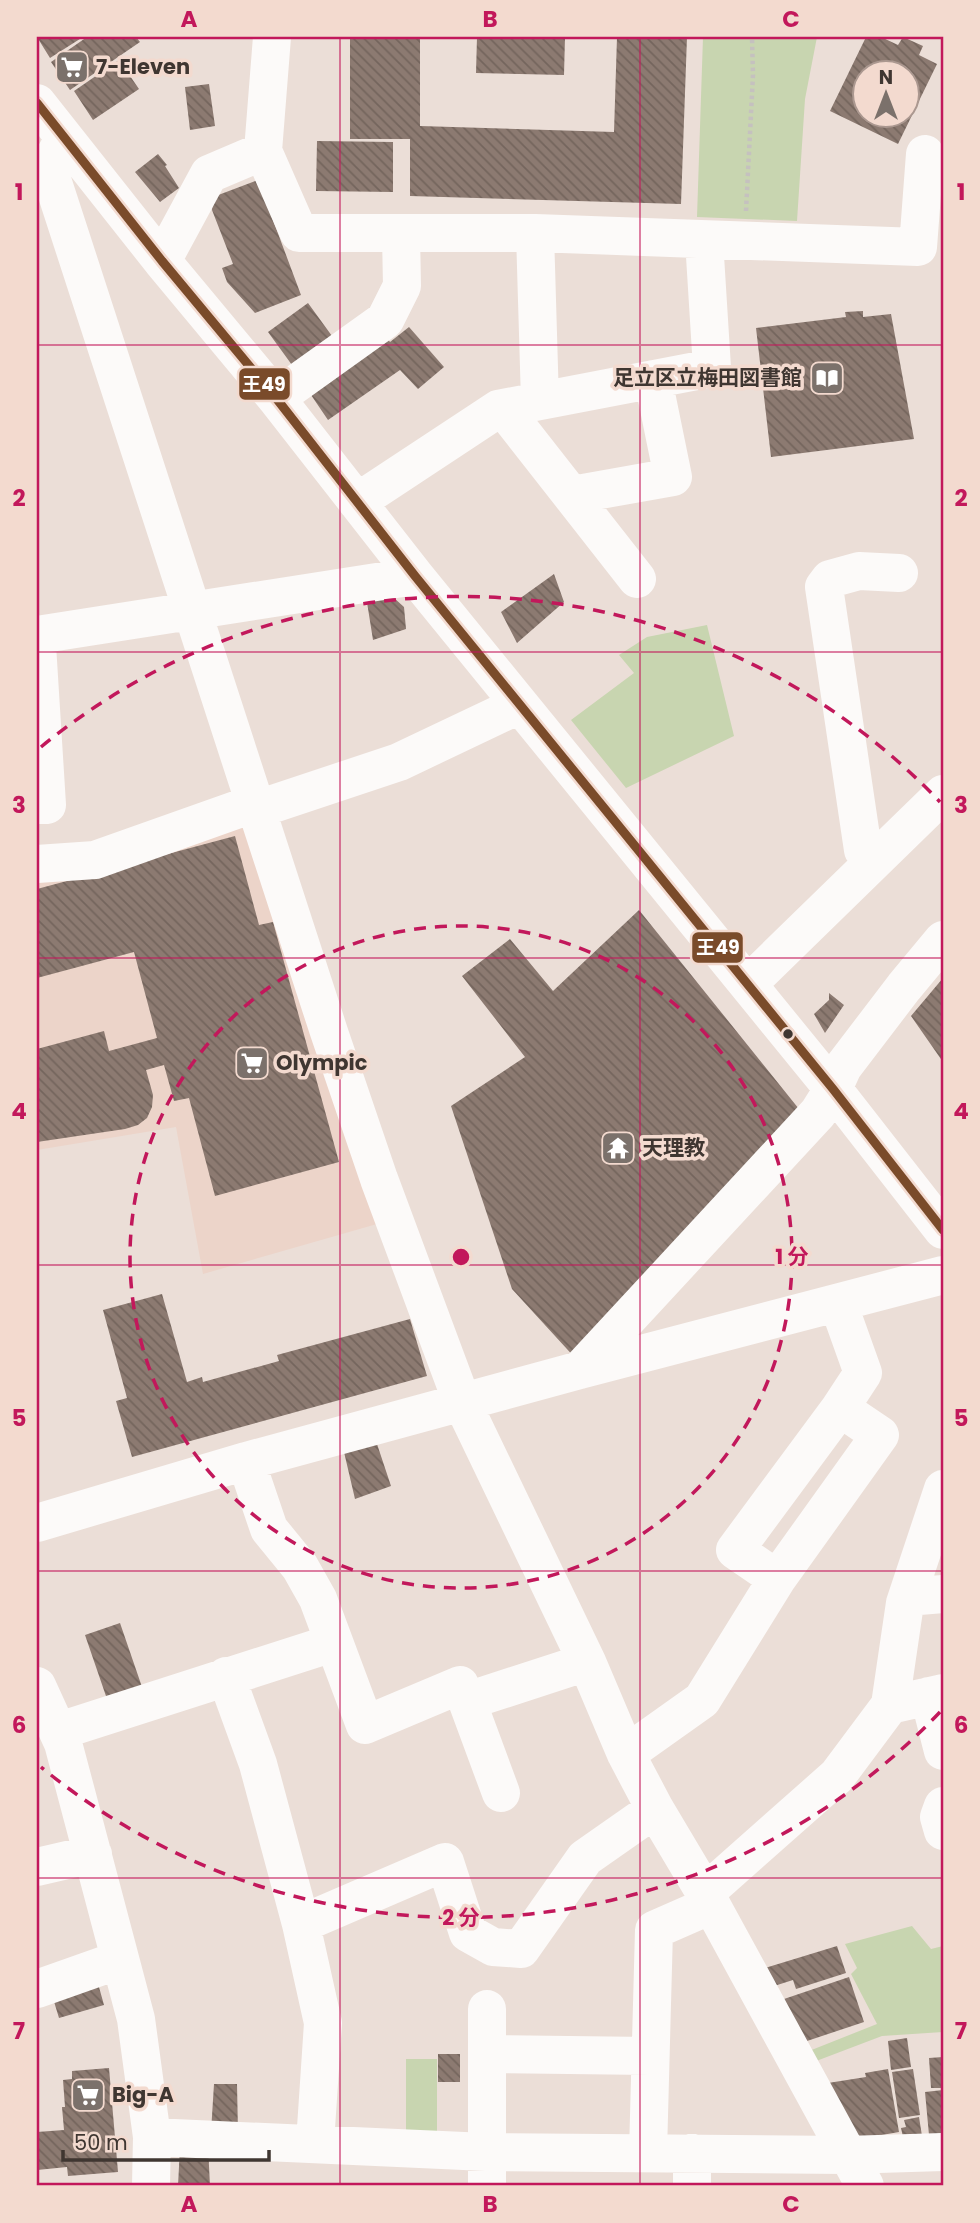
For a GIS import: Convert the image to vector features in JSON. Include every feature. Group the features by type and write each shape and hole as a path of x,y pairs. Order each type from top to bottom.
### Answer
{"street":[{"path":"272,37 262,151 299,233 535,233 918,247 928,155"},
{"path":"37,103 51,144 162,261 276,398 415,576 833,1089 943,1230"},
{"path":"51,144 48,167 194,612 254,807 379,1179 462,1402 587,1662 626,1754 855,2171"},
{"path":"162,261 209,174 262,151"},
{"path":"535,233 521,404 572,495 637,579"},
{"path":"276,398 385,320 402,286 401,234"},
{"path":"357,502 498,409 712,368 704,240"},
{"path":"572,495 674,477 653,379"},
{"path":"874,861 863,850 824,587 830,579 859,572 899,573"},
{"path":"37,635 415,576"},
{"path":"37,645 47,805 37,805"},
{"path":"37,864 95,860 399,762 519,705"},
{"path":"748,984 943,794"},
{"path":"580,1370 818,1113 844,1067 943,940"},
{"path":"37,1523 246,1461 943,1275"},
{"path":"777,1579 735,1550 841,1408 863,1373 838,1303"},
{"path":"626,1754 702,1700 777,1579 880,1435 841,1408"},
{"path":"246,1461 269,1529 300,1567 318,1599 365,1725 460,1685 501,1793"},
{"path":"648,2153 654,1930 708,1899 837,1776 890,1705 925,1595 943,1489"},
{"path":"58,1731 333,1643"},
{"path":"467,1701 587,1662"},
{"path":"226,1676 258,1764 301,1924 323,2023 315,2143"},
{"path":"37,1686 58,1731 79,1799 136,2019 152,2137 151,2186"},
{"path":"890,1705 936,1695 943,1751"},
{"path":"943,1806 939,1816 943,1831"},
{"path":"301,1924 445,1862 468,1933 493,1947 521,1949 584,1858 655,1809"},
{"path":"37,1867 93,1854"},
{"path":"37,1989 119,1960"},
{"path":"486,2169 487,2009"},
{"path":"487,2054 650,2056"},
{"path":"152,2137 315,2143 486,2169 648,2153 692,2170 855,2171 943,2152"}],"path":[{"path":"744,241 753,75 752,37"}],"shaded area":[{"path":"237,802 377,1224 203,1274 176,1127 37,1150 37,858"}],"green space":[{"path":"703,37 817,37 805,99 797,221 697,217"},
{"path":"707,625 734,736 626,788 571,720 634,673 619,655 647,637"},
{"path":"912,1926 931,1949 943,1946 943,2032 882,2036 811,2063 804,2053 877,2024 851,1974 857,1968 845,1944"},
{"path":"406,2059 437,2059 437,2137 406,2136"}],"building":[{"path":"37,37 83,37 50,58"},
{"path":"87,37 136,37 140,42 70,90 51,62"},
{"path":"350,37 420,37 420,126 614,132 617,37 687,37 681,204 410,196 410,139 350,139"},
{"path":"477,37 565,37 564,75 476,73"},
{"path":"866,37 881,37 898,45 903,37 923,46 919,55 937,64 920,99 920,60 855,60"},
{"path":"119,60 139,89 93,120 74,91"},
{"path":"850,70 850,121 830,111"},
{"path":"209,84 215,126 190,130 185,87"},
{"path":"869,130 905,130 898,144"},
{"path":"317,141 393,142 393,192 316,191"},
{"path":"158,154 179,188 160,202 135,172"},
{"path":"258,180 301,295 255,313 227,282 222,268 233,264 212,210 213,197"},
{"path":"308,303 332,336 292,365 268,332"},
{"path":"863,311 863,317 891,314 914,439 771,457 756,328 846,317 845,312"},
{"path":"409,327 444,367 418,389 400,370 328,420 309,392 387,338 390,342"},
{"path":"554,574 564,602 517,643 501,612"},
{"path":"383,588 404,607 406,629 373,640 366,596"},
{"path":"235,836 259,925 273,922 339,1162 215,1196 189,1098 174,1101 164,1065 146,1070 153,1095 152,1107 147,1118 138,1125 37,1142 37,1049 104,1031 109,1051 157,1038 134,952 37,978 37,889"},
{"name":"天理教","path":"639,910 803,1114 577,1360 512,1289 451,1106 525,1057 462,976 510,939 553,991"},
{"path":"943,978 943,1062 911,1016"},
{"path":"829,993 844,1005 825,1033 814,1014 829,1000"},
{"path":"162,1294 187,1382 202,1377 203,1382 279,1361 277,1355 410,1319 427,1376 132,1457 116,1401 127,1398 103,1310"},
{"path":"377,1444 391,1486 355,1499 344,1452"},
{"path":"120,1623 142,1687 107,1699 85,1635"},
{"path":"837,1946 846,1973 796,1989 793,1980 771,1987 765,1968"},
{"path":"849,1977 864,2022 804,2042 784,1999"},
{"path":"97,1980 104,2005 59,2018 52,1995"},
{"path":"907,2038 911,2067 891,2070 888,2041"},
{"path":"438,2054 460,2054 460,2082 438,2082"},
{"path":"943,2057 943,2088 931,2088 929,2058"},
{"path":"109,2068 118,2172 68,2176 67,2167 37,2170 37,2132 64,2130 63,2080 72,2079 72,2071"},
{"path":"888,2069 899,2132 853,2140 828,2083 866,2077 865,2073"},
{"path":"913,2069 920,2115 899,2118 892,2072"},
{"path":"214,2084 237,2084 238,2133 211,2132"},
{"path":"943,2090 943,2133 929,2135 925,2092"},
{"path":"919,2117 922,2136 903,2137 901,2128 906,2127 904,2120"},
{"path":"208,2146 210,2186 178,2186 180,2147"}],"transit line":[{"name":"王49","path":"37,103 162,261 276,398 415,576 833,1089 943,1230"}],"place":[{"name":"7-Eleven","path":"72,67"},
{"name":"足立区立梅田図書館","path":"827,378"},
{"name":"Olympic","path":"252,1063"},
{"name":"天理教","path":"618,1148"},
{"name":"Big-A","path":"88,2095"}]}
